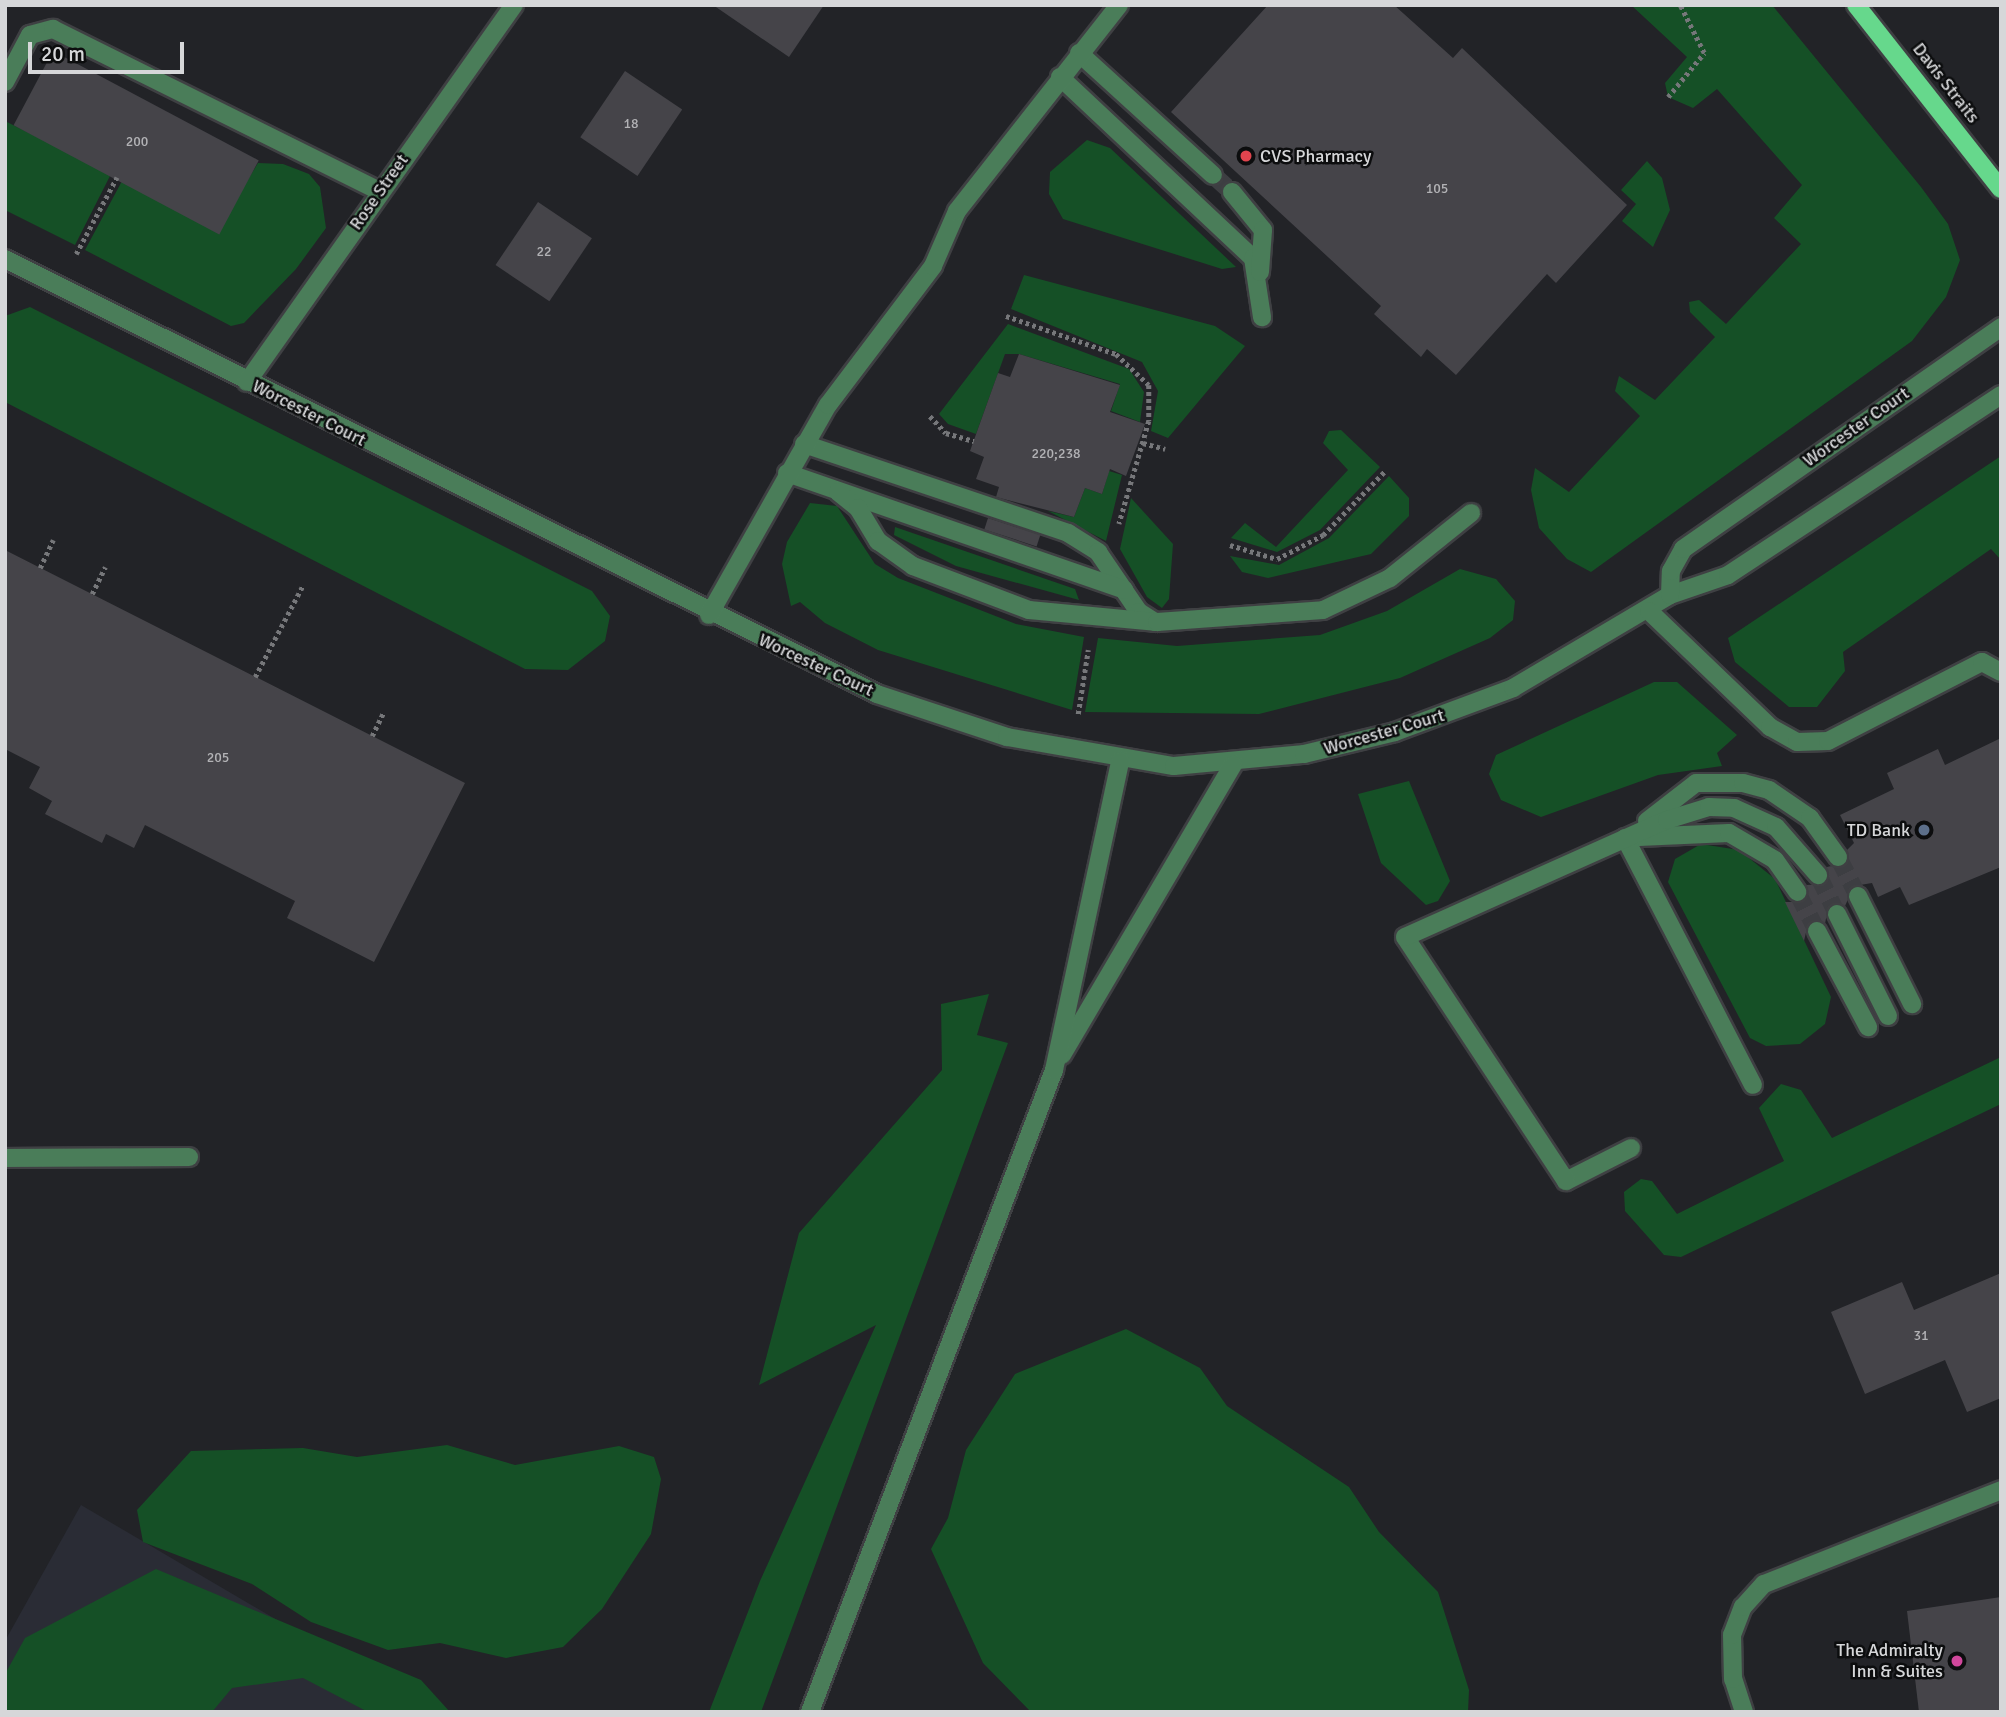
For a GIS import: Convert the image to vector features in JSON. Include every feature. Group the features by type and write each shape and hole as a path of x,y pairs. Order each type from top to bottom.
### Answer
{"main road":[{"name":"Davis Straits","path":"1856,5 2001,189"}],"street":[{"name":"Rose Street","path":"247,382 379,191 514,5"},
{"path":"709,615 804,444 933,267 957,211 1119,5"},
{"path":"5,82 30,36 52,29 379,191"},
{"path":"1079,53 1213,174"},
{"path":"1060,77 1242,247 1260,276"},
{"path":"1232,192 1263,230 1260,276 1262,317"},
{"name":"Worcester Court","path":"5,259 709,615 877,694 1007,737 1120,761 1233,765 1304,754 1448,715 1513,688 1649,611 1670,595 1728,575 2001,396"},
{"name":"Worcester Court","path":"1670,595 1671,571 1683,549 2001,327"},
{"path":"804,444 1068,533 1098,552 1139,612 1157,622"},
{"path":"787,473 1124,590"},
{"path":"838,492 858,508 878,541 913,566 1029,610 1157,622 1323,610 1390,578 1471,513"},
{"path":"1649,611 1770,727 1797,743 1828,741 1982,662 2001,672"},
{"path":"810,1712 1054,1070 1120,761"},
{"path":"1054,1070 1233,765"},
{"path":"1625,838 1696,783 1716,779 1789,802 1811,818 1838,857"},
{"path":"1631,1148 1566,1181 1405,937 1688,811 1734,808 1776,827 1818,876"},
{"path":"1625,838 1729,833 1775,860 1797,892"},
{"path":"1625,838 1753,1085"},
{"path":"1858,896 1912,1004"},
{"path":"1837,914 1888,1016"},
{"path":"1817,931 1868,1027"},
{"path":"5,1158 189,1157"},
{"path":"1744,1712 1733,1679 1732,1635 1744,1607 1764,1584 2001,1490"}],"path":[{"path":"1668,97 1704,53 1680,5"},
{"path":"76,254 117,177"},
{"path":"1006,316 1135,366 1151,396 1143,443 1116,533"},
{"path":"930,416 946,433 974,441"},
{"path":"1143,443 1165,449"},
{"path":"1230,545 1277,558 1323,535 1384,472"},
{"path":"40,568 52,540"},
{"path":"92,594 104,567"},
{"path":"255,677 303,585"},
{"path":"1078,716 1090,639"},
{"path":"372,736 383,713"}],"shaded area":[{"path":"81,1505 427,1708 429,1712 5,1712 5,1641"}],"green space":[{"path":"1631,5 1772,5 1921,187 1948,224 1960,260 1946,297 1912,341 1591,572 1567,559 1539,528 1531,490 1535,468 1569,492 1640,416 1615,391 1619,376 1655,400 1715,337 1690,312 1689,302 1699,300 1726,324 1801,244 1774,218 1802,185 1717,89 1693,108 1668,97 1665,83 1687,57"},
{"path":"5,121 111,174 75,245 5,210"},
{"path":"1087,140 1110,148 1236,267 1222,269 1063,219 1049,194 1050,172"},
{"path":"1647,161 1662,178 1670,210 1653,247 1622,221 1636,204 1621,190"},
{"path":"258,163 283,164 309,174 320,187 326,228 296,269 244,323 231,326 85,250 122,181 218,229"},
{"path":"1024,275 1215,326 1245,346 1168,438 1151,431 1158,391 1142,362 1011,309"},
{"path":"30,307 592,591 610,616 605,641 568,670 525,669 5,402 5,316"},
{"path":"1008,324 1129,369 1144,392 1140,422 1111,411 1120,384 1019,354 1005,354 976,434 948,424 939,414"},
{"path":"1341,430 1380,467 1320,530 1277,552 1231,538 1245,523 1276,547 1348,470 1323,443 1329,431"},
{"path":"2001,456 2001,560 1991,549 1843,652 1845,671 1817,707 1789,707 1735,662 1728,638"},
{"path":"1109,471 1122,475 1106,541 1048,511 1074,517 1085,488 1102,494"},
{"path":"1389,476 1409,498 1409,516 1371,554 1268,578 1242,572 1230,556 1279,565 1329,538"},
{"path":"1131,498 1173,544 1169,599 1162,608 1147,597 1120,549"},
{"path":"810,503 837,506 875,564 898,578 1016,624 1084,637 1072,710 878,650 825,623 800,602 791,606 782,564 787,542"},
{"path":"895,527 1075,589 1079,600 956,566 894,535"},
{"path":"1460,569 1496,579 1515,601 1513,620 1490,638 1400,678 1259,714 1085,712 1098,638 1177,646 1320,635 1387,611"},
{"path":"1654,682 1677,682 1737,735 1717,753 1722,766 1658,775 1541,817 1501,800 1489,774 1496,755"},
{"path":"1409,781 1450,881 1438,901 1426,905 1381,863 1358,794"},
{"path":"1701,844 1739,850 1775,879 1831,997 1825,1024 1800,1044 1766,1046 1750,1038 1668,882 1675,859"},
{"path":"989,994 977,1035 1008,1043 761,1712 709,1712 760,1581 876,1325 759,1385 799,1233 942,1070 941,1004"},
{"path":"2001,1057 2001,1104 1681,1257 1664,1255 1625,1211 1624,1192 1641,1179 1652,1181 1677,1214 1784,1161 1759,1108 1781,1084 1801,1090 1832,1138"},
{"path":"1126,1329 1200,1368 1227,1406 1349,1487 1379,1532 1438,1592 1469,1690 1468,1712 1031,1712 983,1663 931,1549 948,1518 966,1450 1015,1374"},
{"path":"447,1445 515,1465 619,1446 654,1457 661,1479 651,1534 602,1609 563,1647 506,1658 440,1643 388,1650 311,1622 252,1584 143,1542 137,1510 191,1451 303,1448 357,1457"},
{"path":"156,1569 421,1680 450,1712 368,1712 303,1678 232,1688 212,1712 5,1712 5,1674 25,1638"}],"building":[{"path":"713,5 824,5 789,57"},
{"name":"CVS Pharmacy","path":"1268,5 1394,5 1453,58 1462,48 1627,205 1556,283 1547,274 1456,375 1427,349 1421,357 1374,314 1381,306 1171,112"},
{"path":"53,51 259,160 219,235 14,125"},
{"path":"625,71 682,110 637,176 580,137"},
{"path":"538,202 592,238 549,301 496,265"},
{"path":"1019,354 1120,385 1110,412 1145,424 1126,476 1110,469 1102,494 1085,488 1074,517 996,497 999,487 976,479 984,457 970,451 998,373 1010,377"},
{"path":"988,518 1040,535 1037,546 984,529"},
{"path":"5,550 465,783 374,962 287,918 295,901 145,825 134,848 106,834 102,843 45,814 52,801 29,788 40,767 5,749"},
{"name":"TD Bank","path":"2001,738 2001,867 1909,905 1900,887 1878,897 1872,883 1854,886 1845,906 1828,907 1825,924 1808,924 1804,941 1785,902 1803,902 1806,885 1825,884 1827,867 1848,862 1847,850 1854,843 1840,815 1894,789 1887,773 1938,749 1945,765"},
{"path":"2001,1273 2001,1398 1967,1412 1945,1360 1865,1394 1831,1312 1902,1282 1914,1310"},
{"name":"The Admiralty Inn & Suites","path":"2001,1597 2001,1712 1919,1712 1907,1611"}],"tunnel":[{"path":"1213,175 1232,192"},
{"path":"1838,857 1858,896"},
{"path":"1818,875 1837,914"},
{"path":"1797,892 1817,931"}],"place":[{"name":"CVS Pharmacy","path":"1246,156"},
{"name":"TD Bank","path":"1924,830"},
{"name":"The Admiralty Inn & Suites","path":"1957,1661"}]}
